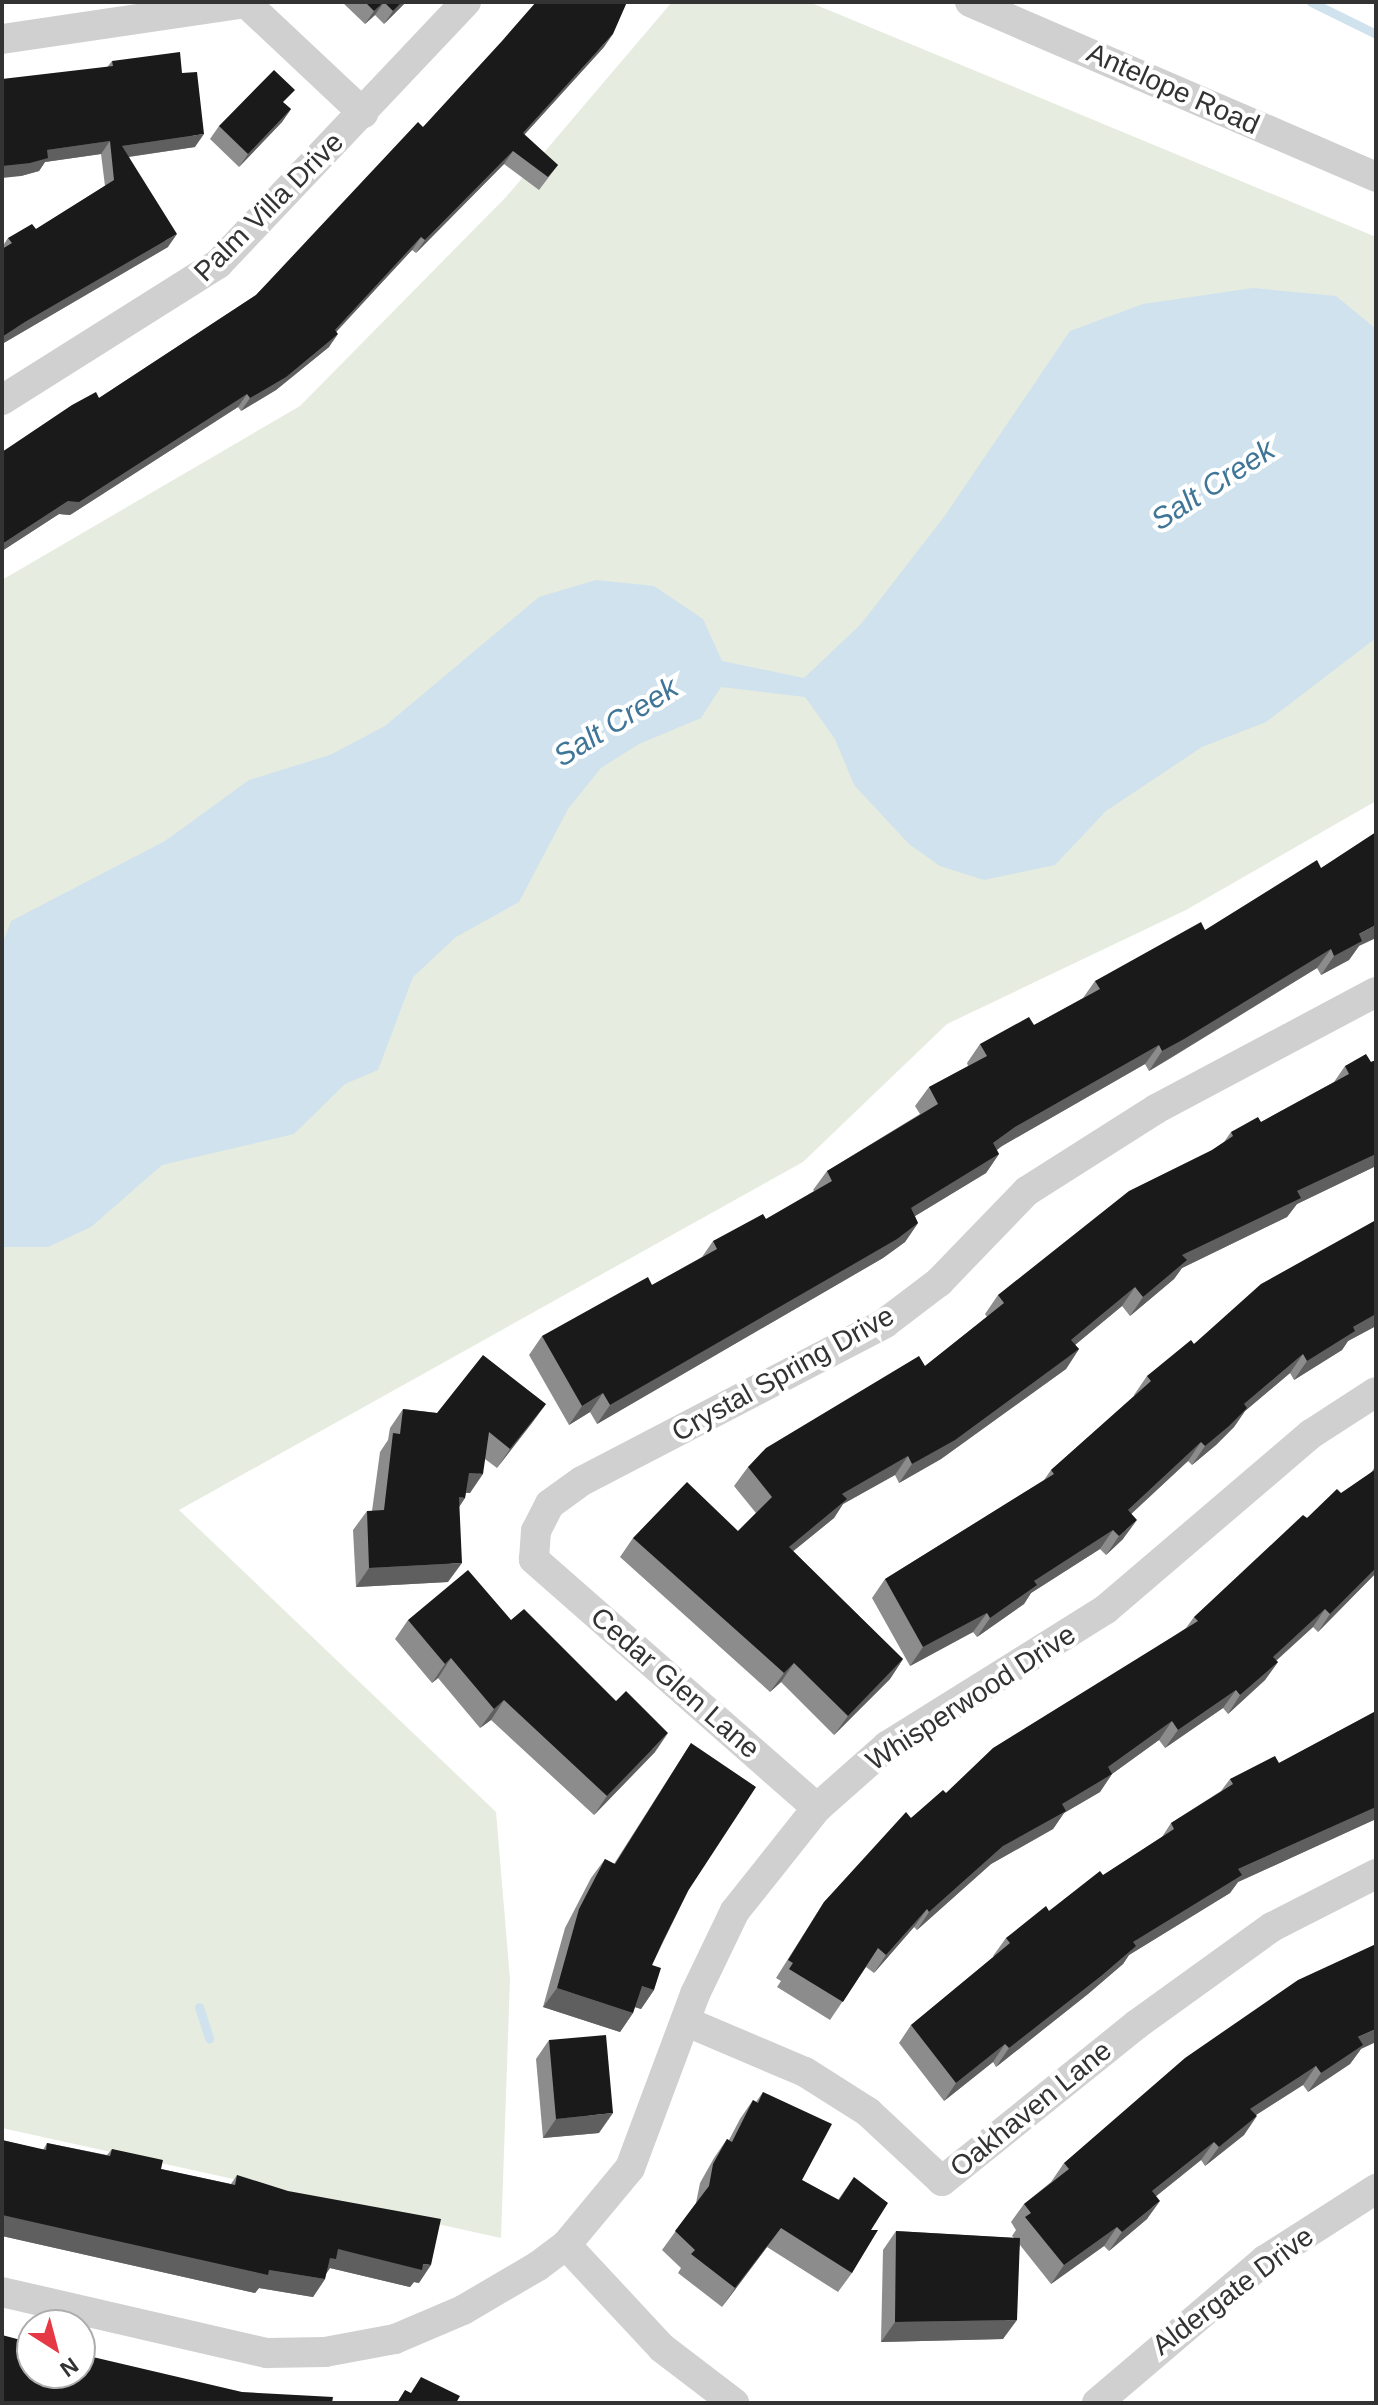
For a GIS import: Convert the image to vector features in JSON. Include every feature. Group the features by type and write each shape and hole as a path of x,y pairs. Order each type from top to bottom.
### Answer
{"street":[{"name":"Palm Villa Drive","path":"2,400 218,264 466,2"},
{"name":"Antelope Road","path":"970,2 1376,177"},
{"path":"2,39 246,3 363,113"},
{"name":"Crystal Spring Drive","path":"534,1559 536,1531 550,1504 582,1481 885,1323 939,1282 1027,1191 1156,1109 1376,992"},
{"name":"Whisperwood Drive","path":"2,2292 267,2353 325,2352 395,2339 463,2310 566,2245 630,2168 695,1994 735,1911 817,1808 887,1746 1106,1609 1299,1444 1376,1392"},
{"name":"Cedar Glen Lane","path":"534,1559 817,1808"},
{"name":"Oakhaven Lane","path":"687,2022 817,2080 868,2112 942,2181 1136,2025 1272,1927 1376,1874"},
{"name":"Aldergate Drive","path":"1097,2403 1265,2260 1376,2189"},
{"path":"566,2245 662,2348 734,2403"}],"shaded area":[{"path":"672,2 809,2 1376,237 1376,801 1186,910 947,1024 803,1162 179,1510 496,1812 510,1979 501,2238 2,2128 2,580 300,406 506,197"}],"water":[{"name":"Salt Creek","path":"1253,288 1336,296 1376,329 1376,638 1266,722 1202,747 1106,811 1055,865 984,880 940,866 909,844 854,785 835,739 805,697 721,687 701,718 639,744 601,768 568,809 519,902 456,937 413,977 378,1070 345,1084 294,1134 162,1165 91,1227 48,1247 2,1247 2,945 11,921 165,841 249,780 330,755 385,726 539,597 596,580 654,586 703,619 722,661 804,678 861,624 944,517 1070,331 1143,304"}],"building":[{"path":"365,2 384,2 374,11"},
{"path":"384,2 402,2 393,11"},
{"path":"536,2 627,2 613,34 523,133 558,165 548,177 513,151 425,240 421,237 335,330 338,334 286,377 250,398 247,394 79,502 68,501 2,544 2,452 72,405 96,392 99,398 256,295 418,122 423,127"},
{"path":"180,52 182,73 197,72 204,134 122,146 177,234 2,337 2,249 12,243 8,238 32,224 36,229 114,180 110,141 47,150 48,158 2,166 2,79 113,66 112,61"},
{"path":"274,70 295,90 283,102 291,109 248,154 219,126"},
{"path":"1376,832 1376,925 1359,934 1362,941 1334,956 1331,949 1184,1039 1162,1051 1159,1045 1015,1127 993,1143 999,1154 911,1208 918,1223 897,1239 610,1405 603,1393 582,1406 542,1336 648,1277 652,1285 717,1249 713,1241 763,1214 766,1219 832,1181 827,1171 938,1104 929,1087 987,1056 980,1044 1029,1017 1034,1025 1100,989 1095,981 1201,922 1205,930 1317,860 1321,868"},
{"path":"1366,1054 1371,1062 1376,1060 1376,1154 1297,1191 1301,1198 1182,1255 1187,1260 1143,1297 1135,1287 1071,1340 1079,1349 955,1440 912,1464 908,1456 842,1494 847,1499 789,1547 903,1659 848,1716 794,1663 784,1673 633,1538 687,1482 738,1531 772,1497 748,1467 766,1448 919,1356 925,1366 1004,1303 998,1295 1129,1191 1212,1150 1233,1136 1231,1132 1258,1117 1261,1122 1349,1074 1345,1066"},
{"path":"1376,1220 1376,1314 1307,1361 1303,1354 1244,1404 1247,1408 1229,1426 1205,1446 1201,1442 1128,1510 1137,1520 1119,1536 1113,1530 1034,1581 1037,1585 990,1618 987,1613 923,1647 885,1579 1054,1474 1051,1470 1151,1381 1147,1376 1191,1340 1194,1344 1261,1284"},
{"path":"483,1355 546,1404 510,1449 489,1432 483,1474 469,1473 465,1498 459,1497 462,1563 369,1568 367,1511 384,1510 393,1433 400,1434 403,1409 437,1413"},
{"path":"1376,1469 1376,1568 1330,1614 1325,1609 1273,1657 1278,1662 1240,1695 1236,1690 1178,1730 1172,1721 1108,1767 1112,1774 1062,1804 1066,1811 1003,1846 929,1912 927,1909 886,1955 878,1948 843,2002 789,1969 793,1963 788,1960 824,1902 906,1812 911,1818 943,1790 946,1793 993,1748 1198,1621 1194,1617 1303,1515 1307,1518 1337,1489 1341,1493"},
{"path":"468,1570 511,1620 524,1609 616,1701 626,1691 668,1733 607,1796 504,1700 494,1709 451,1658 445,1664 408,1620"},
{"path":"1376,1711 1376,1807 1238,1869 1242,1875 1133,1942 1136,1946 1101,1976 1009,2048 1005,2044 956,2083 911,2025 1010,1943 1006,1938 1046,1906 1049,1911 1100,1871 1103,1875 1174,1829 1171,1823 1233,1784 1230,1779 1275,1756 1279,1763"},
{"path":"691,1743 756,1787 688,1891 652,1965 661,1968 654,1990 642,1986 633,2013 557,1988 579,1909 605,1859 615,1864"},
{"path":"1376,1944 1376,2029 1358,2037 1363,2045 1321,2073 1316,2066 1250,2109 1257,2116 1219,2147 1214,2142 1152,2191 1160,2201 1122,2232 1117,2227 1064,2265 1025,2217 1031,2213 1024,2204 1069,2169 1064,2163 1185,2058 1298,1980"},
{"path":"606,2035 613,2113 556,2119 549,2040"},
{"path":"763,2092 832,2124 802,2180 839,2200 854,2177 888,2203 871,2230 878,2230 852,2273 781,2228 735,2288 691,2254 695,2250 675,2231 709,2186 713,2164 727,2139 732,2142 753,2100 758,2103"},
{"path":"2,2140 46,2150 47,2143 110,2156 112,2149 163,2160 161,2169 235,2185 237,2175 288,2191 441,2219 431,2265 423,2264 422,2270 338,2249 336,2259 330,2258 325,2279 269,2270 268,2275 2,2215"},
{"path":"896,2231 1020,2238 1017,2320 895,2322"},
{"path":"2,2335 16,2339 16,2389 96,2389 96,2358 242,2392 333,2397 332,2403 2,2403"},
{"path":"421,2377 460,2396 456,2403 397,2403 405,2390 411,2393"}],"waterway":[{"path":"1311,2 1376,34"},
{"path":"199,2007 209,2038"}]}
